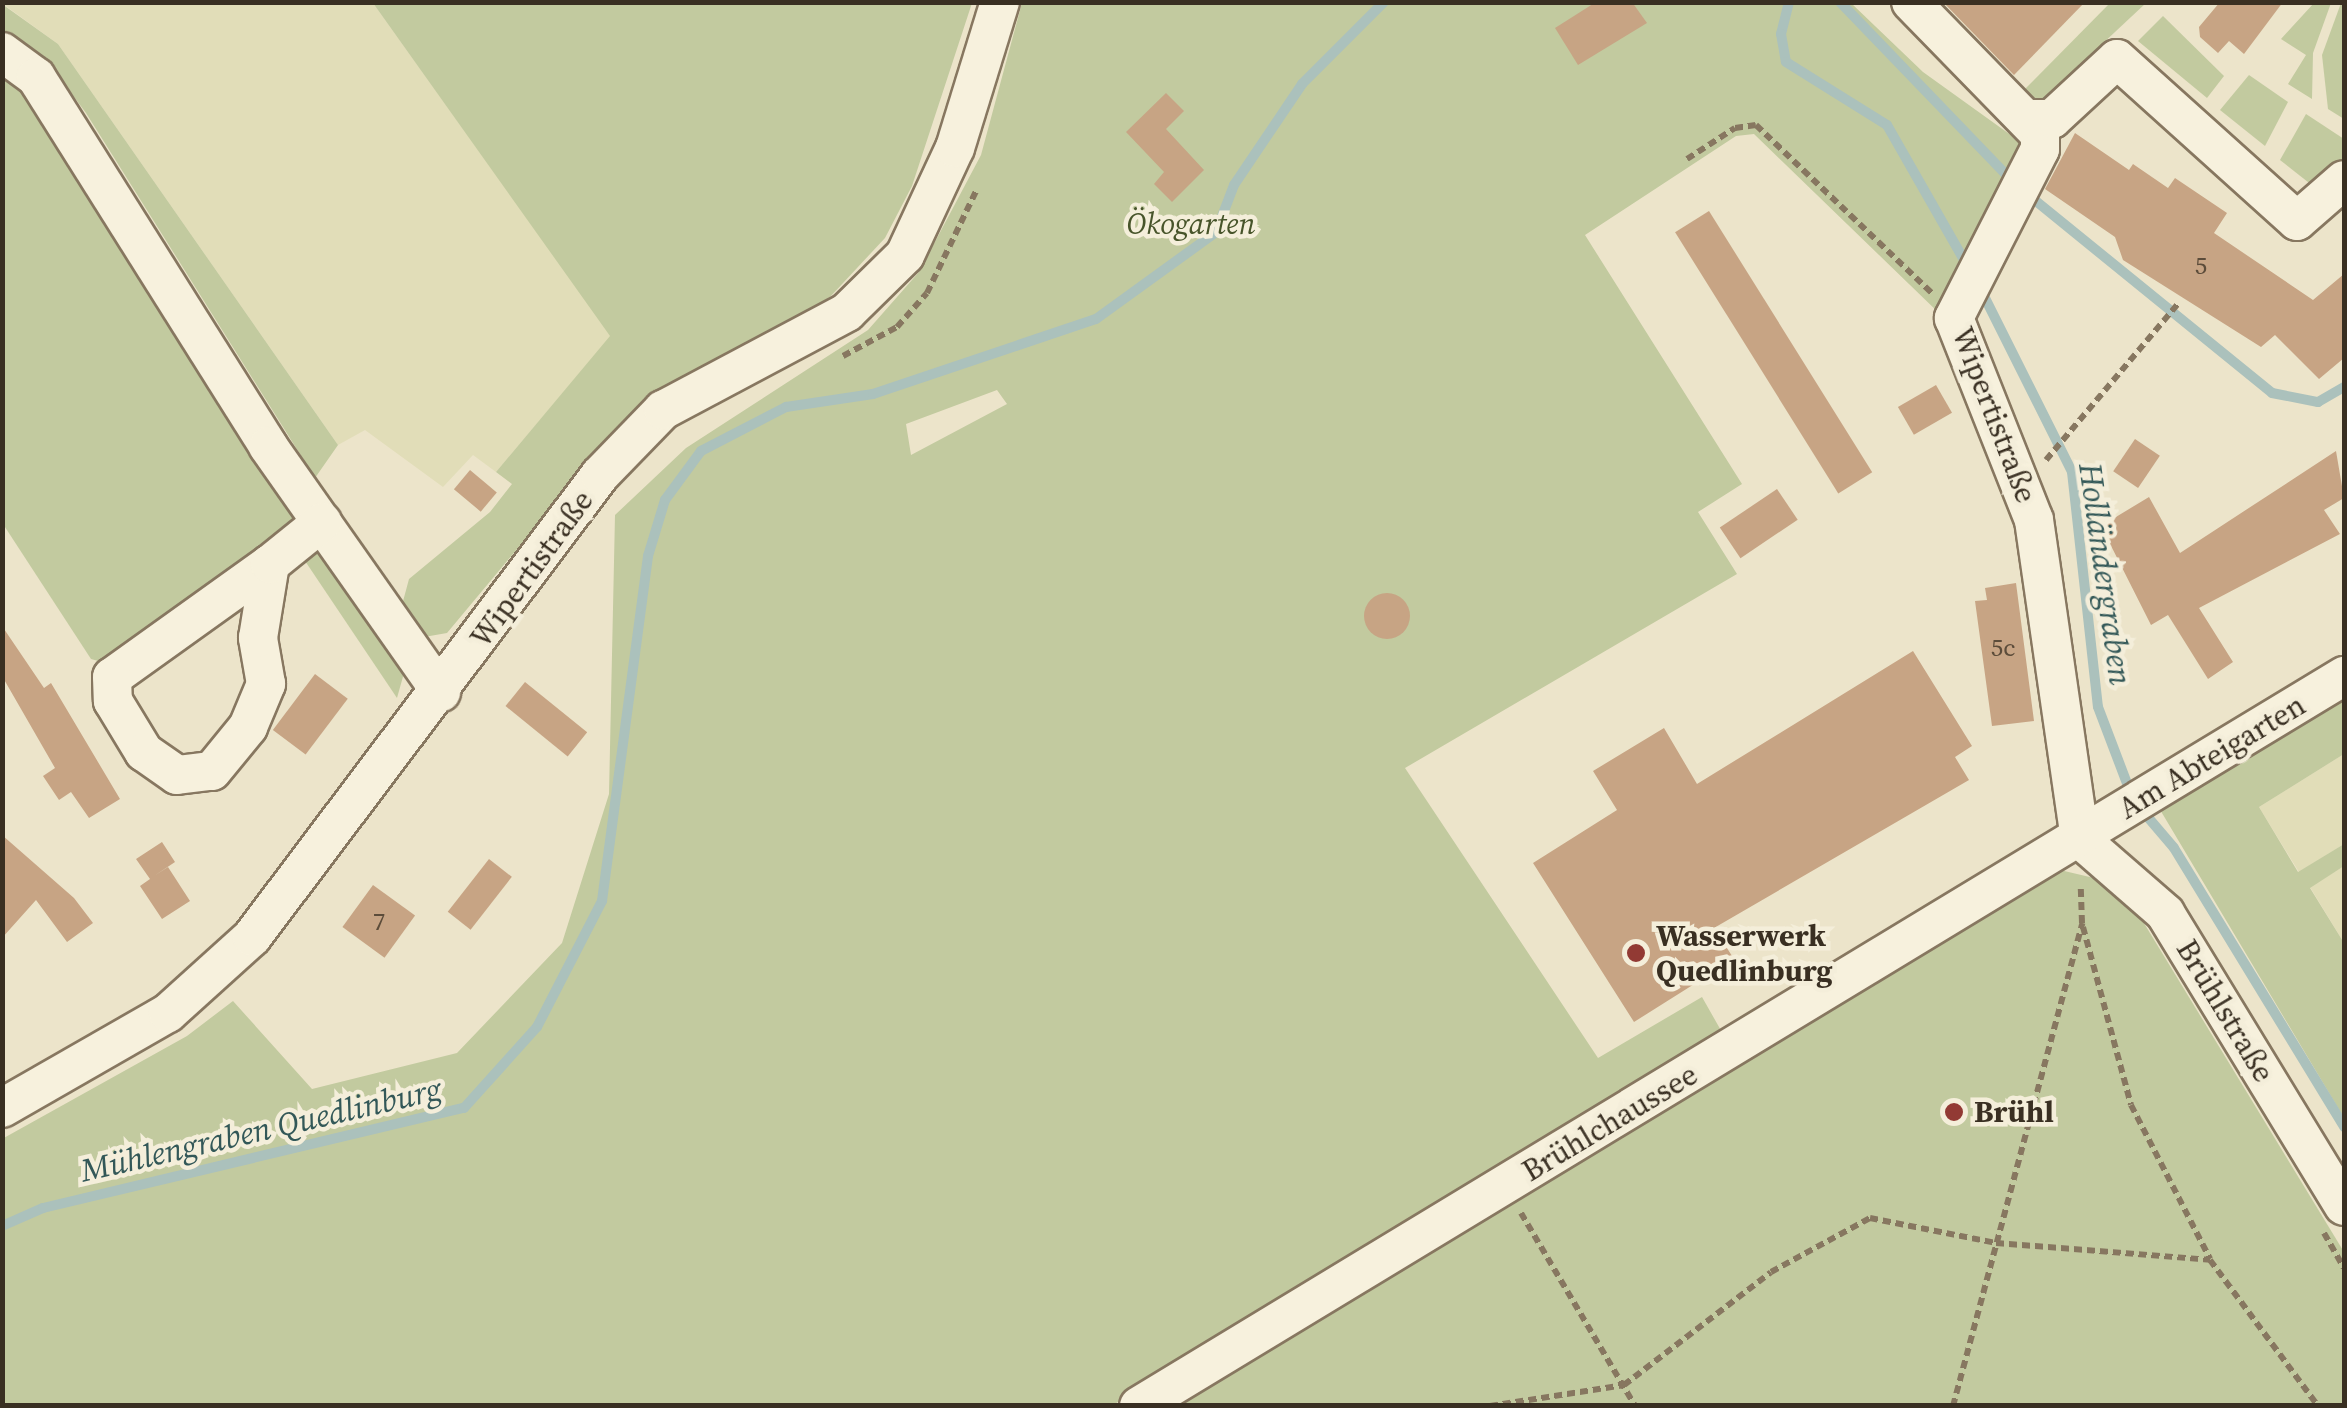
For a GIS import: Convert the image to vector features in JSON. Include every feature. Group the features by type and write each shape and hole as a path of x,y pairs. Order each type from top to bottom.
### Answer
{"street":[{"name":"Wipertistraße","path":"2,1108 168,1013 252,937 442,692 600,476 663,410 847,312 904,254 955,148 1000,2"},
{"path":"1912,2 2030,119 2052,119 2117,59 2297,220 2344,180"},
{"path":"2,52 36,77 322,522 442,692"},
{"name":"Wipertistraße","path":"2030,119 2041,144 1960,303 2034,520 2080,839"},
{"path":"270,564 258,638 266,684 248,727 212,771 177,775 144,752 113,701 112,677 322,522"},
{"name":"Am Abteigarten","path":"2080,839 2344,676"},
{"name":"Brühlstraße","path":"2080,839 2165,913 2330,1213"},
{"name":"Brühlchaussee","path":"1139,1406 2080,839"}],"path":[{"path":"1687,159 1736,128 1756,125 1960,303"},
{"path":"838,358 897,327 926,293 957,241 980,173"},
{"path":"2052,454 2178,304"},
{"path":"2080,839 2082,923 2132,1105 2210,1260 2318,1406"},
{"path":"2071,880 2094,887"},
{"path":"1953,1406 2082,923"},
{"path":"1500,1216 1534,1196"},
{"path":"1517,1206 1634,1406"},
{"path":"2330,1213 2344,1268"},
{"path":"1490,1406 1624,1385 1771,1272 1870,1218 1996,1243 2210,1260"}],"shaded area":[{"path":"373,3 611,336 496,472 473,455 443,487 365,430 338,445 58,44 3,4"},
{"path":"2344,754 2344,844 2299,872 2259,807"},
{"path":"2344,866 2344,943 2310,887"}],"green space":[{"path":"373,3 972,3 912,186 885,238 830,297 729,358 584,469 447,633 424,637 402,605 409,579 490,512 512,484 496,472 610,336"},
{"name":"Ökogarten","path":"1022,3 1851,3 1923,72 2026,146 1941,315 1754,134 1736,136 1585,235 1742,484 1698,512 1737,574 1405,768 1598,1058 1702,997 1723,1034 1113,1405 3,1405 2,1139 187,1036 233,1001 312,1089 457,1053 562,943 609,794 615,515 686,448 868,330 919,272 981,155","holes":["997,390 1007,404 911,455 906,424"]},
{"path":"2110,3 2146,3 2038,104 2025,89"},
{"path":"2314,3 2331,3 2313,53 2312,99 2288,84 2306,55 2281,39"},
{"path":"2341,3 2344,119 2328,109 2322,55"},
{"path":"2,4 58,44 338,445 315,478 86,113 51,66 3,35"},
{"path":"2163,16 2224,76 2207,98 2138,41"},
{"path":"2,65 31,87 299,514 289,536 109,664 91,659 3,524"},
{"path":"2249,75 2288,102 2265,146 2220,110"},
{"path":"2306,114 2344,139 2344,157 2313,186 2280,160"},
{"path":"318,541 404,673 397,698 299,552"},
{"path":"2344,692 2344,754 2259,807 2298,872 2344,844 2344,866 2310,888 2344,943 2344,1118 2159,808"},
{"name":"Brühl","path":"2060,870 2094,878 2139,915 2344,1252 2344,1405 1163,1406"}],"building":[{"path":"1596,2 1632,2 1647,23 1578,65 1555,28"},
{"path":"1943,2 2085,2 2014,75"},
{"path":"2220,2 2283,2 2244,54 2229,41 2218,53 2200,37 2199,27"},
{"path":"1166,93 1184,111 1166,129 1204,170 1172,202 1154,184 1164,172 1126,132"},
{"path":"2075,133 2129,170 2133,164 2168,188 2175,178 2227,213 2214,233 2313,300 2344,274 2344,358 2319,379 2275,335 2261,347 2123,260 2115,237 2045,189"},
{"path":"1709,211 1872,472 1838,493 1675,232"},
{"path":"1936,385 1952,413 1914,435 1898,407"},
{"path":"2135,439 2160,456 2138,488 2113,471"},
{"path":"2336,451 2344,498 2324,510 2340,534 2199,608 2233,662 2208,679 2168,615 2151,625 2101,526 2149,497 2180,553"},
{"path":"470,470 497,492 481,512 454,489"},
{"path":"1777,489 1798,520 1740,558 1720,528"},
{"path":"2016,583 2034,721 1992,726 1975,601 1987,600 1985,588"},
{"path":"1387,593 1404,599 1410,616 1404,633 1387,639 1370,633 1364,616 1370,599"},
{"path":"2,626 44,688 51,683 120,799 89,818 71,792 59,800 43,776 55,768 2,676"},
{"path":"1913,651 1972,746 1955,757 1969,780 1714,928 1734,959 1634,1022 1533,863 1617,810 1593,771 1664,728 1697,784"},
{"path":"315,674 348,699 306,755 273,730"},
{"path":"525,682 587,732 568,756 505,706"},
{"path":"2,835 74,898 93,923 67,942 36,900 2,938"},
{"path":"162,842 175,862 154,876 168,867 190,901 162,919 140,886 150,879 136,859"},
{"path":"489,859 512,877 471,930 448,912"},
{"path":"373,885 415,916 385,958 342,927"}],"waterway":[{"name":"Mühlengraben Quedlinburg","path":"2,1226 43,1208 464,1108 537,1027 602,901 648,556 665,500 701,451 786,407 873,394 1096,319 1216,232 1234,185 1302,84 1384,2"},
{"name":"Holländergraben","path":"1789,2 1781,34 1786,62 1887,125 1968,267"},
{"name":"Mühlengraben Quedlinburg","path":"1840,2 2013,182"},
{"name":"Mühlengraben Quedlinburg","path":"2026,193 2272,393 2318,402 2344,387"},
{"name":"Holländergraben","path":"1979,286 2072,472 2098,707 2131,794"},
{"name":"Holländergraben","path":"2140,808 2174,848 2344,1127"}],"place":[{"name":"Wasserwerk Quedlinburg","path":"1636,953"},
{"name":"Brühl","path":"1954,1112"}]}
